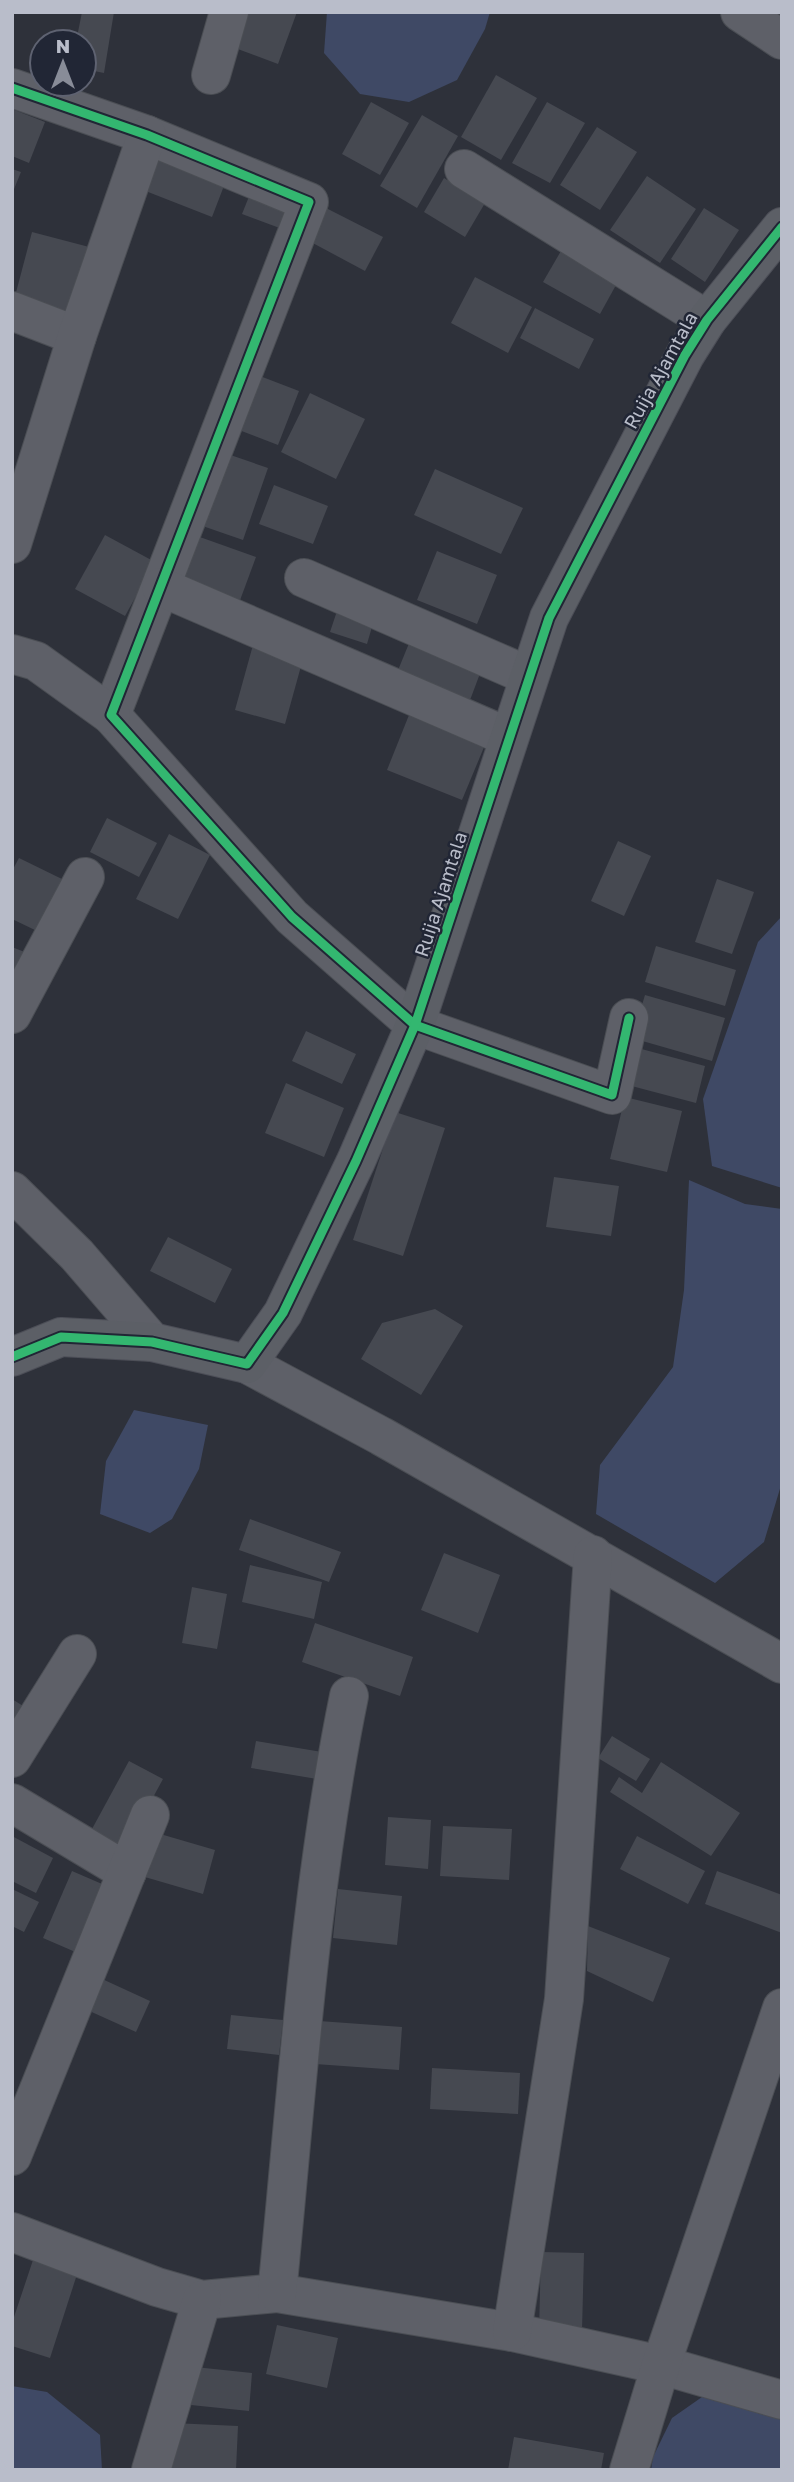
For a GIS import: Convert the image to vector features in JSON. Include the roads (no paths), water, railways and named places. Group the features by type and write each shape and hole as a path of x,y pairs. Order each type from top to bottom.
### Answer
{"street":[{"path":"211,75 229,12"},
{"path":"740,12 782,40"},
{"path":"12,88 147,135 309,202 111,715"},
{"path":"12,544 22,480 77,336 147,135"},
{"path":"464,169 707,320"},
{"name":"Ruija Ajamtala","path":"247,1364 283,1313 356,1161 415,1025 549,618 685,355 707,320 782,227"},
{"path":"12,311 77,336"},
{"path":"304,578 529,676"},
{"path":"161,587 509,737"},
{"path":"12,654 36,661 111,715 292,917 415,1025 612,1095 629,1018"},
{"path":"12,1014 85,877"},
{"path":"12,1191 77,1255 152,1342"},
{"path":"12,1357 61,1337 152,1342 247,1364 593,1555 782,1664"},
{"path":"512,2332 564,1999 593,1555"},
{"path":"12,1758 77,1654"},
{"path":"277,2293 311,1951 335,1762 349,1696"},
{"path":"12,1803 127,1872"},
{"path":"12,2156 150,1815"},
{"path":"629,2470 661,2365 782,2008"},
{"path":"12,2232 157,2287 202,2300 277,2293 512,2332 661,2365 782,2400"},
{"path":"151,2470 202,2300"}],"water":[{"path":"327,12 490,12 485,29 457,80 409,102 360,94 324,53"},
{"path":"782,916 782,1188 712,1166 703,1099 758,942"},
{"path":"689,1180 745,1204 782,1209 782,1482 764,1542 715,1583 596,1514 600,1465 673,1367 684,1290"},
{"path":"134,1410 208,1425 199,1469 172,1519 150,1533 100,1514 106,1461"},
{"path":"12,2386 47,2392 100,2435 102,2470 12,2470"},
{"path":"730,2396 782,2410 782,2470 651,2470 653,2457 672,2418 702,2397"}]}
